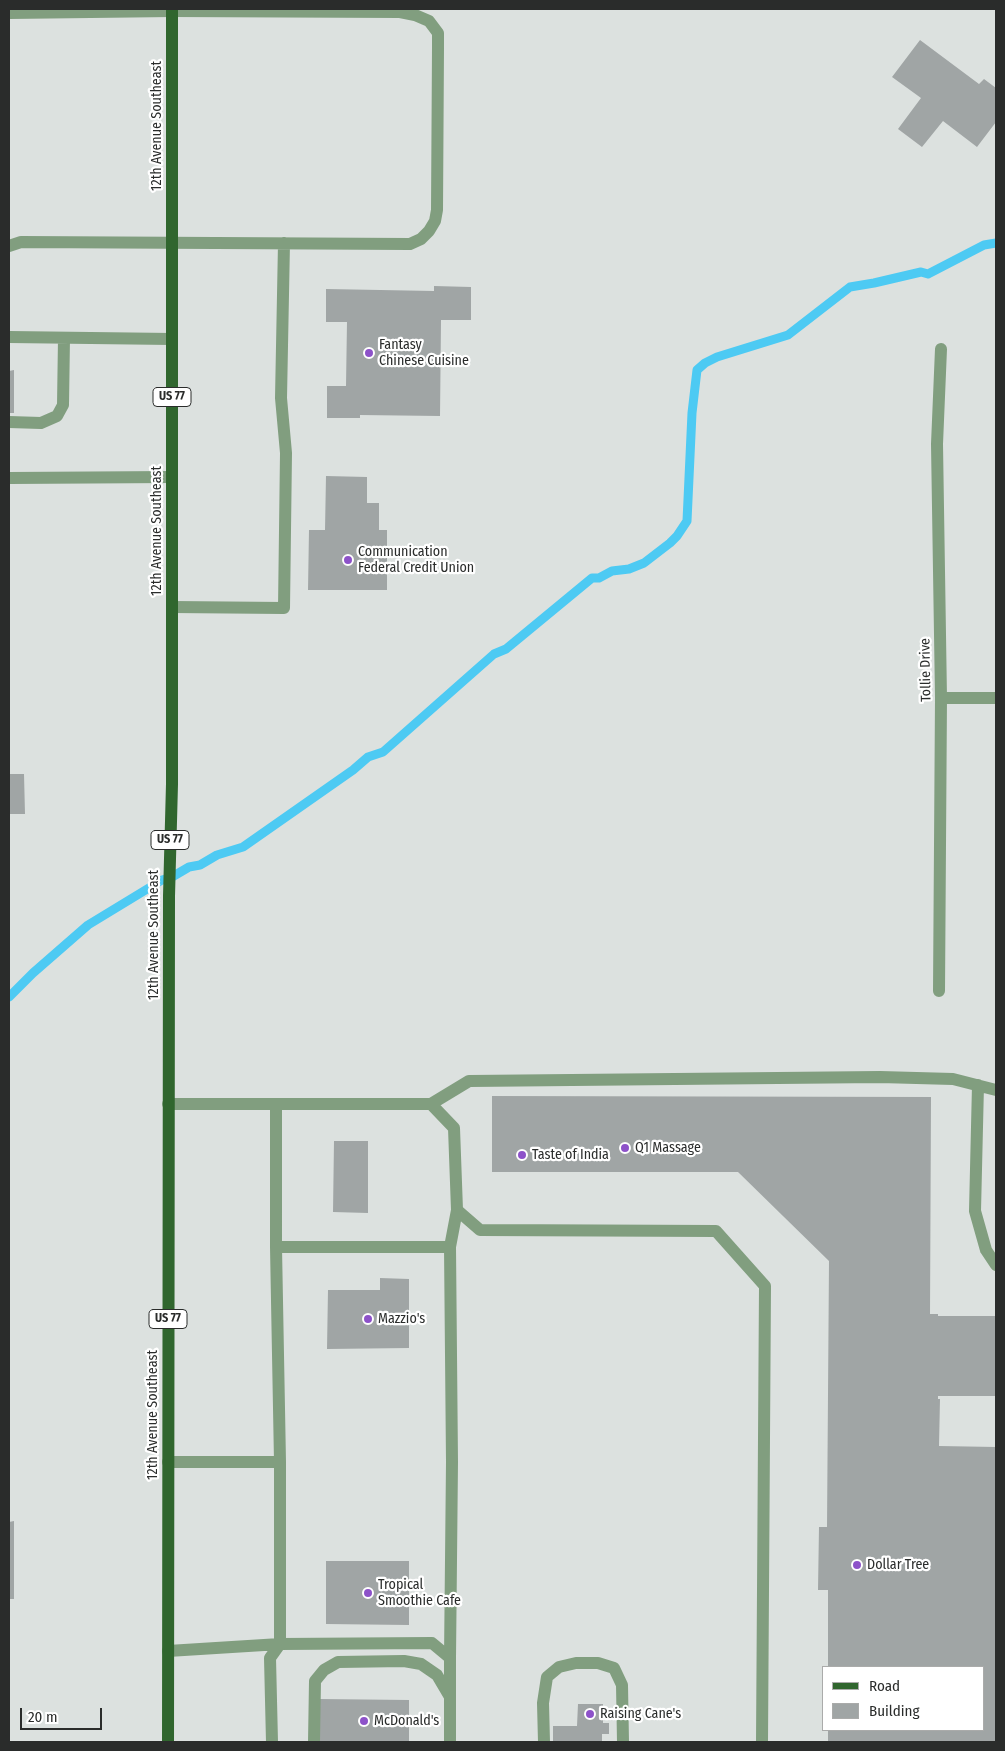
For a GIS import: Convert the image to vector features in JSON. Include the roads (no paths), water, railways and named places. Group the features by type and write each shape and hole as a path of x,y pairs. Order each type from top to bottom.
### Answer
{"main road":[{"name":"12th Avenue Southeast","path":"168,1742 168,1104 169,896 172,784 172,10"}],"street":[{"path":"9,12 172,10 400,12 415,15 429,21 438,33 437,210 435,221 421,239 410,244 21,242 9,246"},
{"path":"172,607 284,608 286,453 280,398 284,243"},
{"path":"9,337 172,339"},
{"path":"9,422 41,423 56,416 62,405 64,338"},
{"name":"Tollie Drive","path":"939,991 942,698 937,444 941,349"},
{"path":"9,478 172,477"},
{"path":"942,698 996,698"},
{"path":"168,1104 431,1104 469,1081 880,1077 953,1079 996,1090"},
{"path":"978,1085 975,1211 986,1250 996,1265"},
{"path":"272,1742 270,1658 280,1644 276,1104"},
{"path":"431,1104 454,1128 457,1210 450,1247 452,1462 450,1742"},
{"path":"457,1210 480,1230 716,1231 765,1286 762,1742"},
{"path":"276,1247 450,1247"},
{"path":"168,1462 280,1462"},
{"path":"168,1651 280,1644 432,1643 450,1658"},
{"path":"314,1742 315,1681 324,1670 338,1662 404,1661 421,1664 437,1675 450,1698"},
{"path":"544,1742 543,1703 547,1677 559,1667 576,1663 598,1663 614,1668 622,1685 623,1742"}],"waterway":[{"path":"9,997 33,973 88,925 162,880 172,877 189,867 200,865 217,855 243,847 353,770 368,757 383,752 494,654 506,649 592,578 599,578 612,571 629,569 644,563 670,543 687,521 692,413 697,370 705,363 717,357 788,335 850,287 921,272 928,274 984,245 996,243"}],"place":[{"name":"Fantasy Chinese Cuisine","path":"369,353"},
{"name":"Communication Federal Credit Union","path":"348,560"},
{"name":"Q1 Massage","path":"625,1148"},
{"name":"Taste of India","path":"522,1155"},
{"name":"Mazzio's","path":"368,1319"},
{"name":"Dollar Tree","path":"857,1565"},
{"name":"Tropical Smoothie Cafe","path":"368,1593"},
{"name":"Raising Cane's","path":"590,1714"},
{"name":"McDonald's","path":"364,1721"}]}
